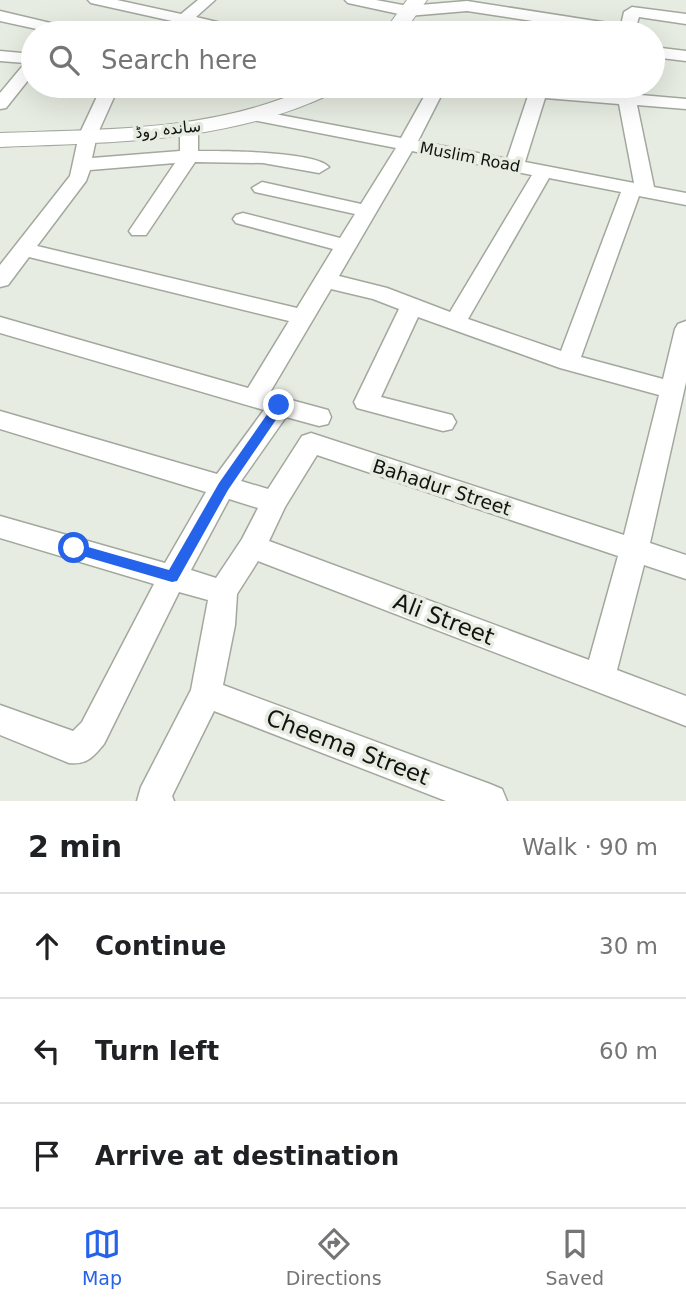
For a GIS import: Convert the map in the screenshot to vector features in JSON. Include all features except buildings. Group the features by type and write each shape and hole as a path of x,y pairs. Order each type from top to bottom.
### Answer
{"main road":[{"path":"402,21 413,5"},
{"name":"ساندہ روڈ","path":"0,140 189,127 254,115 301,98"}],"street":[{"path":"181,21 207,0"},
{"path":"353,0 467,6 561,21"},
{"path":"80,21 103,1 192,21"},
{"path":"630,21 632,12 686,19"},
{"path":"515,21 518,14"},
{"path":"0,16 21,21"},
{"path":"665,53 686,56"},
{"path":"0,56 21,59"},
{"path":"2,100 21,76"},
{"path":"0,280 79,177 88,135 105,98"},
{"path":"0,720 69,747 80,748 93,733 172,577 267,402 303,317 407,145 432,98"},
{"path":"514,166 536,98"},
{"path":"568,362 639,190 627,98 686,104"},
{"name":"Muslim Road","path":"254,115 329,149 407,145 686,199"},
{"path":"139,231 189,156 189,127"},
{"path":"81,165 189,156 263,158 329,149"},
{"path":"308,186 329,149"},
{"path":"455,323 544,171"},
{"path":"262,188 367,211"},
{"path":"243,219 346,246"},
{"path":"24,249 303,317"},
{"path":"325,280 379,293 455,323 568,362 672,390"},
{"path":"412,306 366,402 443,422"},
{"path":"0,325 319,417"},
{"path":"600,678 686,329"},
{"path":"0,420 274,502"},
{"name":"Bahadur Street","path":"252,547 274,502 312,443 686,568"},
{"path":"0,527 223,592"},
{"path":"155,800 206,693 220,625 223,592 252,547"},
{"name":"Ali Street","path":"252,547 686,711"},
{"name":"Cheema Street","path":"206,693 490,801"}],"route":[{"path":"74,548 172,577 223,486 279,405"}]}
